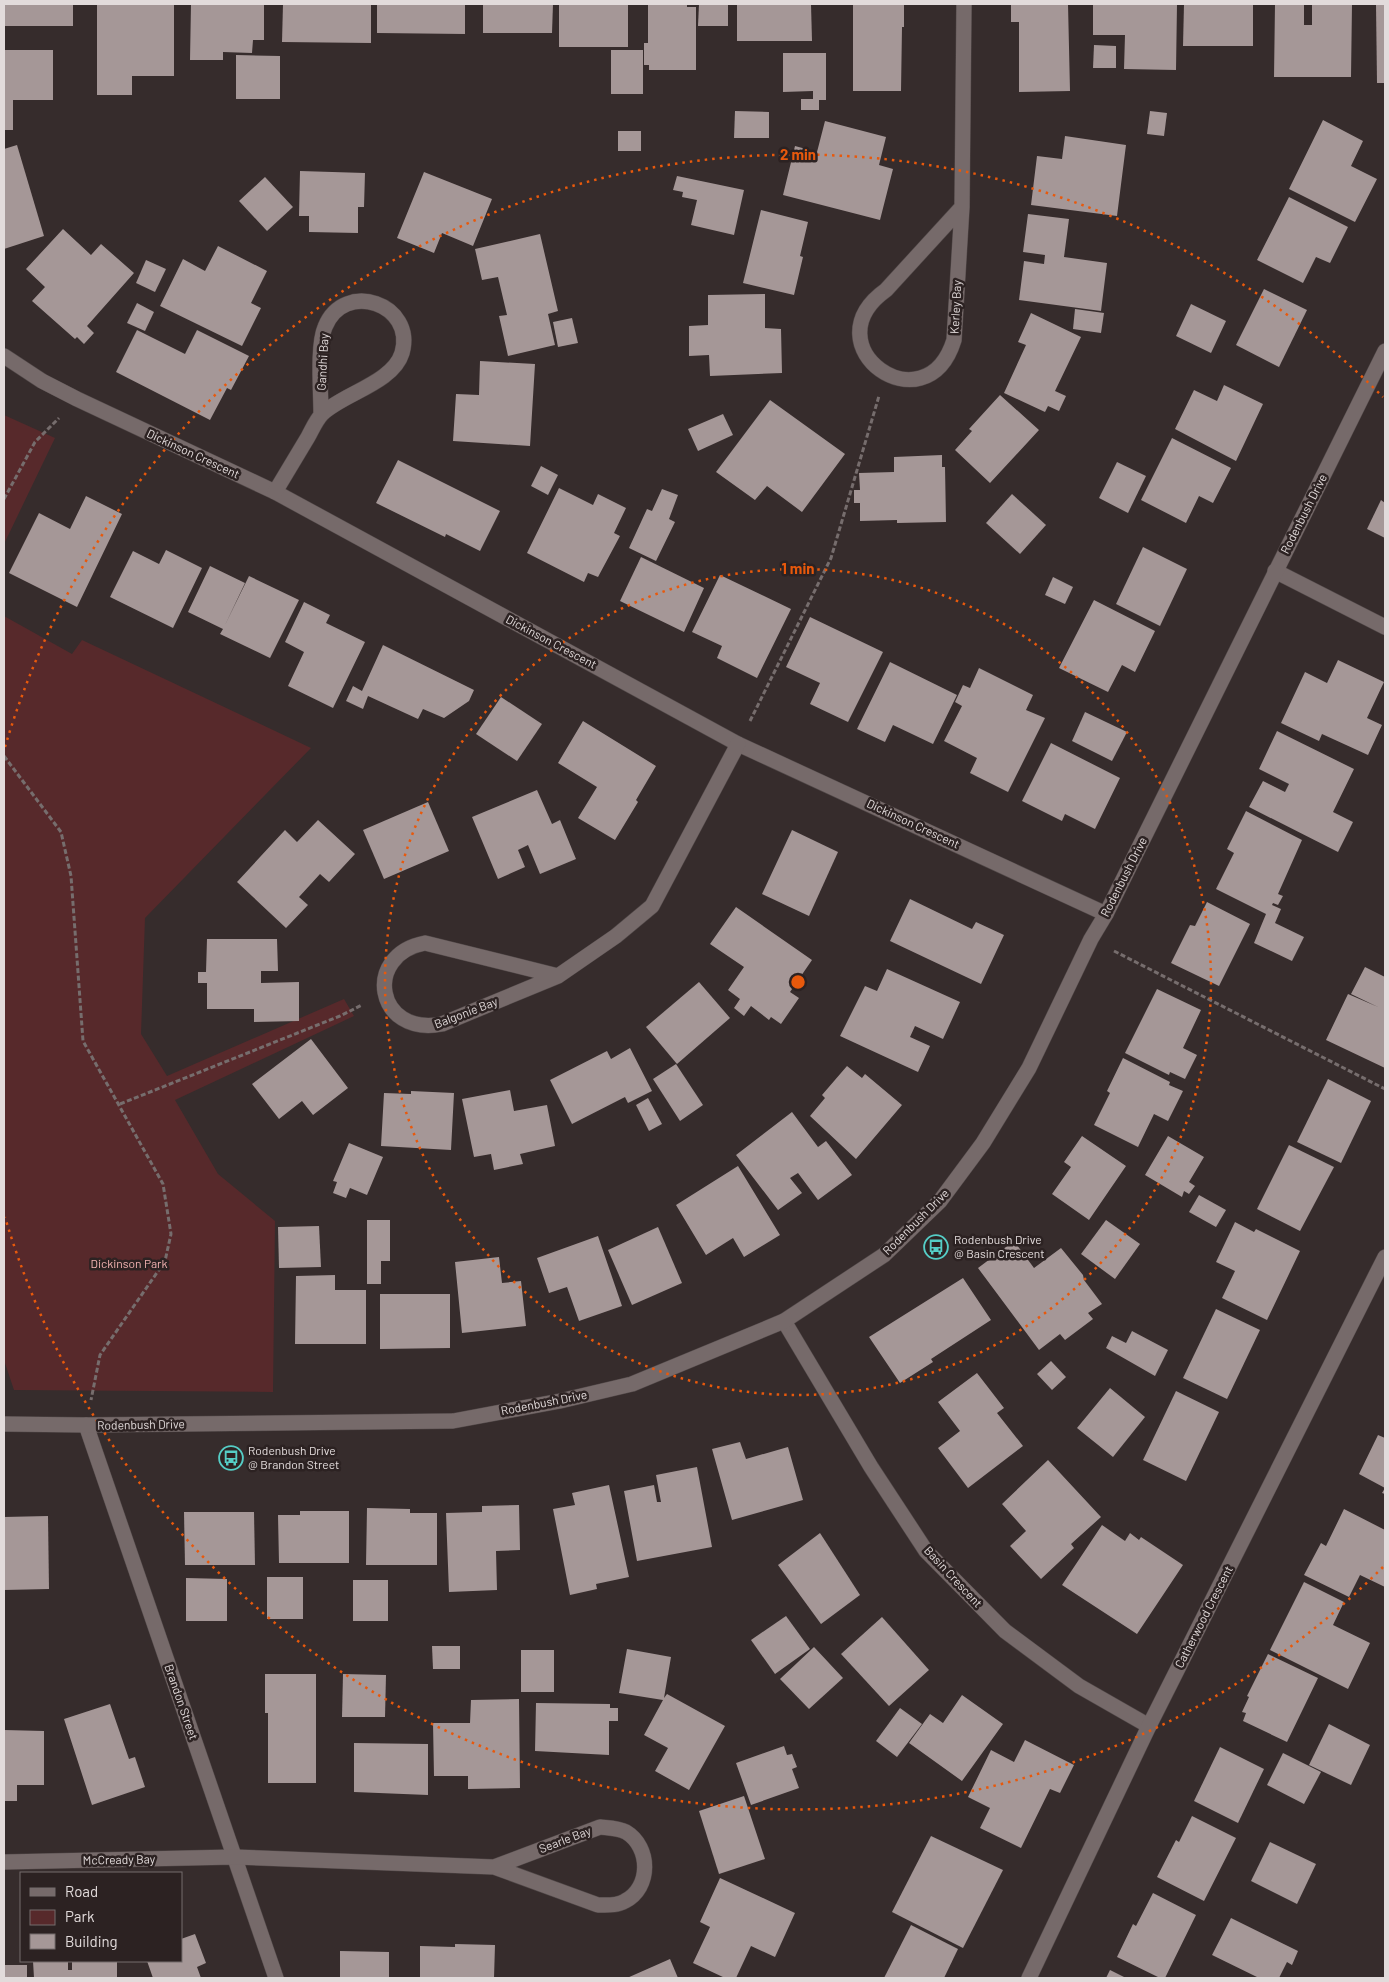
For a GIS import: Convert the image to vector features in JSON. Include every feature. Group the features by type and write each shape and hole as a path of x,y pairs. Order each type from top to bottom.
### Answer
{"street":[{"name":"Kerley Bay","path":"962,207 886,290 874,299 865,311 860,325 860,340 864,354 873,366 885,374 899,379 914,380 935,371 949,354 954,340 962,207 964,4"},
{"name":"Gandhi Bay","path":"276,492 321,414 384,375 395,365 402,353 403,339 400,325 392,314 381,305 368,300 354,302 341,307 327,322 322,343 321,414"},
{"name":"Rodenbush Drive","path":"4,1424 86,1425 452,1421 560,1401 632,1384 784,1321 884,1255 940,1201 983,1143 1029,1068 1091,939 1106,914 1385,351"},
{"name":"Dickinson Crescent","path":"4,356 42,381 77,399 276,492 738,744 1106,914"},
{"path":"1275,571 1385,627"},
{"name":"Balgonie Bay","path":"385,994 391,1008 400,1018 413,1025 428,1027 442,1024 558,976 616,936 652,906 738,744"},
{"path":"385,994 385,979 390,965 399,954 411,945 425,942 558,976"},
{"name":"Catherwood Crescent","path":"1028,1978 1149,1726 1385,1257"},
{"name":"Basin Crescent","path":"784,1321 871,1467 926,1551 1005,1631 1079,1686 1149,1726"},
{"name":"Brandon Street","path":"86,1425 276,1978"},
{"name":"Searle Bay","path":"234,1857 494,1868 598,1905 612,1905 631,1897 643,1881 645,1868 644,1854 637,1842 626,1832 614,1828 600,1827 494,1868"},
{"name":"McCready Bay","path":"4,1862 234,1857"}],"path":[{"path":"738,744 831,558 885,374"},
{"path":"4,499 34,442 77,399"},
{"path":"4,756 61,832 71,876 83,1041 120,1104 163,1184 171,1234 165,1261 100,1355 86,1425"},
{"path":"1091,939 1385,1089"},
{"path":"120,1104 340,1016 385,994"}],"green space":[{"path":"4,415 55,438 4,544"},
{"name":"Dickinson Park","path":"4,616 72,654 82,640 311,748 145,918 141,1034 167,1076 344,999 354,1016 175,1100 218,1174 275,1221 273,1392 14,1390 4,1360"}],"building":[{"path":"4,4 73,4 73,26 4,26"},
{"path":"97,4 174,4 174,76 132,76 132,95 97,95"},
{"path":"191,4 264,4 264,40 253,40 252,53 223,52 223,60 190,60"},
{"path":"283,4 371,4 371,43 282,42"},
{"path":"377,4 465,4 465,34 377,33"},
{"path":"483,4 553,4 552,33 483,33"},
{"path":"559,4 628,4 628,47 559,47"},
{"path":"648,4 687,4 687,7 696,7 696,70 649,70 649,65 644,65 644,43 648,43"},
{"path":"699,4 728,4 728,26 698,26"},
{"path":"737,4 811,4 812,41 737,41"},
{"path":"853,4 904,4 901,91 853,91"},
{"path":"1011,4 1068,4 1070,91 1019,92 1019,22 1011,22"},
{"path":"1093,4 1177,4 1176,70 1124,69 1125,35 1093,35"},
{"path":"1184,4 1253,4 1253,46 1183,46"},
{"path":"1275,4 1304,4 1304,25 1312,25 1312,4 1352,4 1351,77 1274,77"},
{"path":"1376,4 1385,4 1385,83 1377,83"},
{"path":"1094,45 1116,46 1116,68 1093,68"},
{"path":"4,50 53,50 53,100 13,100 13,130 4,130"},
{"path":"611,50 643,50 643,94 611,94"},
{"path":"783,53 826,53 826,100 819,100 819,110 801,110 801,99 813,99 813,91 783,92"},
{"path":"236,55 280,56 280,99 236,99"},
{"path":"735,111 769,112 769,138 734,138"},
{"path":"1150,111 1167,113 1164,136 1147,134"},
{"path":"1323,120 1363,141 1351,166 1377,179 1355,222 1289,189"},
{"path":"825,121 886,137 879,165 893,169 880,220 783,195 795,146 817,152"},
{"path":"618,131 641,131 641,151 618,151"},
{"path":"1065,136 1126,145 1117,216 1031,205 1037,156 1062,159"},
{"path":"17,145 44,236 4,249 4,149"},
{"path":"300,171 365,173 364,207 358,207 358,233 309,232 309,216 299,216"},
{"path":"424,172 492,199 473,246 442,233 434,253 397,238"},
{"path":"677,176 744,190 734,235 691,225 697,200 682,197 683,192 673,190"},
{"path":"265,177 293,207 267,231 239,201"},
{"path":"1289,197 1348,227 1330,263 1316,257 1303,283 1257,260"},
{"path":"761,210 808,222 800,256 803,257 794,295 743,283"},
{"path":"1028,214 1069,219 1064,257 1107,263 1101,311 1019,300 1024,261 1044,264 1045,255 1023,252"},
{"path":"63,229 91,255 101,244 134,273 87,326 94,333 84,344 77,337 75,339 32,301 45,287 26,269"},
{"path":"540,234 558,311 548,314 555,345 508,356 499,316 507,315 498,277 482,280 475,249"},
{"path":"218,246 267,271 251,303 261,308 242,346 160,306 183,259 205,271"},
{"path":"146,260 166,269 155,292 136,283"},
{"path":"1264,289 1307,310 1279,367 1236,345"},
{"path":"765,294 765,328 781,329 782,373 710,376 709,355 689,356 689,326 708,325 708,295"},
{"path":"137,303 154,312 145,331 127,323"},
{"path":"1191,304 1226,321 1211,353 1176,336"},
{"path":"1075,309 1104,313 1101,333 1073,329"},
{"path":"1031,313 1081,337 1055,391 1066,396 1059,411 1048,406 1045,412 1004,393 1026,345 1018,342"},
{"path":"572,318 578,343 558,347 553,322"},
{"path":"137,330 185,354 197,330 249,356 231,390 227,388 210,420 116,372"},
{"path":"480,361 535,364 530,446 453,441 456,394 479,395"},
{"path":"1224,385 1263,404 1236,461 1175,429 1194,390 1217,401"},
{"path":"1000,395 1039,430 990,483 955,450 972,431 969,429"},
{"path":"770,400 845,454 802,512 767,486 755,500 716,472"},
{"path":"723,414 733,435 698,451 688,429"},
{"path":"1172,438 1231,468 1213,503 1199,496 1186,523 1141,500"},
{"path":"942,455 942,467 945,467 946,522 897,523 897,520 860,521 860,503 854,503 854,490 860,490 859,473 894,472 894,457"},
{"path":"398,460 500,511 480,551 446,534 445,537 376,503"},
{"path":"1117,462 1146,476 1128,513 1099,498"},
{"path":"541,466 558,475 548,495 531,486"},
{"path":"559,488 593,505 598,494 626,508 614,533 620,536 598,577 588,573 584,582 527,553"},
{"path":"662,489 678,495 669,519 675,522 656,561 629,548 647,509 652,511"},
{"path":"1012,494 1046,525 1020,554 986,523"},
{"path":"86,496 122,514 77,607 9,573 39,513 70,529"},
{"path":"1381,500 1385,503 1385,538 1367,529"},
{"path":"1143,547 1187,569 1160,626 1116,604"},
{"path":"166,550 202,568 173,628 110,597 133,551 159,564"},
{"path":"641,557 704,588 684,632 620,601"},
{"path":"210,566 245,583 225,625 249,576 299,600 270,658 220,634 223,629 188,612"},
{"path":"720,575 791,609 757,678 717,658 722,646 692,632"},
{"path":"1053,577 1073,587 1065,604 1045,595"},
{"path":"1094,600 1155,631 1135,672 1122,665 1108,692 1059,668"},
{"path":"304,602 330,615 326,623 365,642 333,708 288,686 304,652 285,642"},
{"path":"810,617 883,652 848,722 810,704 820,683 786,667"},
{"path":"383,645 474,690 469,701 444,718 423,709 418,719 368,696 363,709 346,701 353,686 362,691"},
{"path":"1338,660 1384,682 1367,718 1382,725 1368,755 1322,734 1319,741 1281,723 1305,672 1327,683"},
{"path":"890,662 957,695 933,744 893,725 885,742 857,729"},
{"path":"979,668 1033,695 1026,710 1045,718 1008,792 970,773 977,758 944,741 962,706 955,702 963,685 970,688"},
{"path":"501,697 542,724 517,761 476,734"},
{"path":"1085,712 1127,732 1112,761 1072,741"},
{"path":"583,721 656,766 636,800 638,802 615,840 578,818 597,787 558,763"},
{"path":"1277,731 1354,769 1333,812 1353,822 1338,852 1249,807 1263,781 1285,792 1289,784 1259,769"},
{"path":"1051,743 1120,778 1095,829 1065,814 1062,821 1022,801"},
{"path":"537,790 552,824 560,820 576,859 540,874 528,845 518,850 525,867 498,879 472,817"},
{"path":"428,802 449,851 384,879 363,830"},
{"path":"1246,811 1302,840 1278,894 1283,896 1278,905 1273,903 1272,905 1281,909 1275,923 1304,937 1292,961 1254,943 1266,914 1216,889 1234,853 1227,849"},
{"path":"318,820 355,854 329,882 320,874 299,897 308,905 286,928 237,882 285,830 297,842"},
{"path":"792,830 838,852 809,916 762,894"},
{"path":"910,899 972,929 976,922 1004,935 981,984 890,941"},
{"path":"1207,902 1250,924 1219,986 1171,963 1190,925 1195,926"},
{"path":"736,907 812,960 790,992 799,998 781,1024 771,1017 769,1020 751,1006 744,1016 734,1008 740,999 728,990 744,967 710,944"},
{"path":"207,939 277,939 278,971 261,971 261,983 299,982 299,1021 254,1022 254,1009 207,1009 207,983 198,983 198,972 206,972"},
{"path":"1365,967 1385,977 1385,1068 1326,1040 1348,994 1378,1007 1351,994"},
{"path":"887,969 960,1002 943,1039 915,1026 910,1037 930,1046 918,1072 840,1036 865,986 877,991"},
{"path":"699,982 730,1018 677,1064 646,1027"},
{"path":"1157,989 1201,1010 1183,1048 1197,1055 1185,1079 1170,1072 1169,1075 1125,1053"},
{"path":"311,1039 348,1088 313,1115 302,1101 279,1119 252,1084"},
{"path":"630,1048 652,1091 628,1103 625,1097 572,1124 550,1080 607,1051 611,1059"},
{"path":"1123,1058 1170,1082 1169,1085 1183,1091 1168,1121 1154,1114 1138,1147 1094,1125 1110,1093 1107,1091"},
{"path":"676,1064 703,1105 680,1121 653,1079"},
{"path":"847,1066 862,1078 865,1074 902,1105 856,1159 810,1116 825,1098 822,1095"},
{"path":"1328,1079 1371,1101 1341,1163 1297,1142"},
{"path":"510,1090 514,1111 547,1105 555,1146 520,1154 523,1164 494,1170 491,1154 474,1157 462,1099"},
{"path":"411,1091 454,1093 451,1150 381,1146 384,1093 411,1094"},
{"path":"648,1098 662,1124 649,1131 636,1105"},
{"path":"792,1112 818,1147 826,1141 852,1175 818,1200 798,1173 790,1178 802,1193 778,1210 736,1155"},
{"path":"1082,1136 1126,1166 1089,1220 1052,1194 1071,1167 1064,1162"},
{"path":"1168,1136 1204,1157 1189,1182 1195,1186 1189,1194 1184,1191 1182,1197 1145,1175"},
{"path":"349,1143 383,1157 367,1195 350,1188 346,1198 333,1193 337,1182 333,1181"},
{"path":"1289,1145 1334,1167 1300,1231 1257,1209"},
{"path":"738,1166 780,1235 744,1257 733,1238 706,1255 676,1205"},
{"path":"1199,1195 1226,1210 1216,1227 1189,1212"},
{"path":"367,1220 390,1220 390,1261 381,1261 381,1284 367,1284"},
{"path":"1106,1220 1140,1244 1115,1279 1081,1254"},
{"path":"1235,1222 1254,1232 1256,1229 1300,1251 1267,1320 1222,1298 1235,1271 1216,1262"},
{"path":"319,1226 321,1267 279,1268 278,1227"},
{"path":"658,1227 682,1283 632,1305 608,1250"},
{"path":"598,1236 622,1306 579,1321 567,1287 549,1293 537,1258"},
{"path":"1014,1241 1034,1268 1061,1248 1083,1275 1084,1280 1102,1304 1088,1313 1093,1319 1065,1340 1060,1334 1039,1350 978,1268"},
{"path":"499,1257 502,1283 521,1281 526,1326 462,1333 455,1262"},
{"path":"335,1275 335,1290 366,1290 366,1344 295,1344 296,1276"},
{"path":"963,1278 991,1320 931,1359 933,1362 900,1383 869,1337"},
{"path":"380,1294 450,1294 450,1348 380,1349"},
{"path":"1216,1309 1260,1330 1227,1399 1183,1378"},
{"path":"1132,1331 1168,1350 1155,1376 1106,1348 1112,1336 1126,1343"},
{"path":"1051,1361 1066,1377 1052,1390 1037,1374"},
{"path":"977,1373 1004,1408 997,1413 1023,1446 968,1488 938,1448 960,1431 938,1402"},
{"path":"1110,1388 1145,1417 1113,1457 1077,1428"},
{"path":"1176,1391 1219,1412 1186,1481 1143,1460"},
{"path":"1378,1435 1385,1438 1385,1488 1359,1474"},
{"path":"740,1442 746,1459 788,1447 803,1500 732,1520 712,1449"},
{"path":"1048,1460 1101,1517 1071,1544 1074,1548 1041,1579 1010,1546 1026,1531 1002,1504"},
{"path":"697,1467 712,1547 637,1561 624,1491 654,1485 657,1502 661,1502 656,1475"},
{"path":"609,1485 629,1577 596,1584 597,1589 570,1595 553,1509 575,1505 572,1493"},
{"path":"519,1505 520,1550 496,1551 497,1590 449,1592 446,1513 482,1512 482,1506"},
{"path":"367,1508 410,1509 410,1513 437,1513 437,1565 366,1565"},
{"path":"1344,1509 1385,1530 1385,1587 1360,1575 1349,1597 1304,1575 1321,1543 1326,1546"},
{"path":"300,1511 349,1511 349,1563 279,1563 278,1515 300,1515"},
{"path":"184,1512 254,1512 255,1565 185,1565"},
{"path":"48,1516 49,1589 4,1590 4,1517"},
{"path":"1102,1525 1125,1541 1130,1533 1139,1540 1141,1537 1183,1565 1137,1634 1062,1585"},
{"path":"820,1533 860,1595 821,1624 778,1565"},
{"path":"267,1577 303,1577 303,1619 267,1619"},
{"path":"186,1578 227,1579 227,1621 186,1621"},
{"path":"353,1580 388,1580 388,1621 353,1621"},
{"path":"1304,1582 1344,1602 1333,1625 1370,1643 1348,1689 1270,1650"},
{"path":"786,1616 810,1649 775,1674 751,1640"},
{"path":"882,1617 929,1670 889,1706 841,1654"},
{"path":"432,1646 460,1646 460,1669 433,1669"},
{"path":"814,1647 843,1678 809,1709 780,1679"},
{"path":"627,1649 671,1657 664,1698 667,1694 725,1726 689,1790 655,1771 668,1748 644,1735 663,1700 619,1693"},
{"path":"521,1650 554,1650 554,1692 521,1692"},
{"path":"1268,1654 1318,1678 1287,1742 1243,1721 1246,1713 1242,1712 1249,1697 1247,1696"},
{"path":"265,1674 316,1674 316,1783 268,1783 268,1713 265,1713"},
{"path":"343,1674 386,1675 385,1717 342,1717"},
{"path":"962,1695 1003,1724 962,1781 909,1743 930,1714 943,1723"},
{"path":"519,1699 520,1788 468,1789 468,1776 434,1776 433,1723 470,1723 471,1700"},
{"path":"536,1703 610,1704 610,1708 618,1708 618,1721 609,1721 609,1755 535,1751"},
{"path":"110,1704 129,1759 135,1757 145,1787 92,1805 64,1719"},
{"path":"900,1708 922,1724 897,1757 876,1741"},
{"path":"1329,1724 1370,1745 1351,1785 1309,1765"},
{"path":"4,1730 44,1731 44,1785 17,1785 17,1801 4,1801"},
{"path":"1025,1740 1074,1765 1060,1793 1050,1789 1021,1848 980,1828 990,1808 968,1797 991,1750 1014,1762"},
{"path":"354,1743 428,1744 428,1795 354,1792"},
{"path":"784,1746 787,1755 792,1754 797,1767 792,1769 799,1788 751,1805 736,1763"},
{"path":"1220,1747 1264,1769 1238,1823 1194,1801"},
{"path":"1283,1753 1321,1772 1304,1804 1267,1785"},
{"path":"744,1796 765,1859 719,1874 699,1811"},
{"path":"1192,1816 1236,1838 1204,1901 1157,1877 1176,1840 1179,1842"},
{"path":"931,1836 1003,1870 963,1948 892,1912"},
{"path":"1270,1842 1316,1864 1297,1904 1251,1881"},
{"path":"720,1878 795,1913 775,1957 751,1946 736,1978 725,1978 693,1963 710,1927 700,1922"},
{"path":"1153,1893 1196,1915 1165,1978 1160,1978 1117,1957 1133,1924 1136,1926"},
{"path":"1231,1918 1298,1951 1292,1965 1287,1962 1279,1978 1259,1978 1212,1955"},
{"path":"911,1925 958,1949 944,1978 884,1978"},
{"path":"195,1934 206,1963 197,1967 201,1978 153,1978 147,1962 182,1962 182,1939"},
{"path":"455,1944 495,1945 494,1978 420,1978 420,1946 455,1947"},
{"path":"340,1951 389,1952 389,1978 340,1978"},
{"path":"670,1959 678,1978 627,1978"},
{"path":"33,1962 68,1962 68,1970 72,1970 72,1962 117,1962 117,1978 34,1978"},
{"path":"4,1965 27,1965 27,1978 4,1978"},
{"path":"1110,1970 1126,1978 1106,1978"}],"place":[{"name":"Rodenbush Drive @ Basin Crescent","path":"936,1247"},
{"name":"Rodenbush Drive @ Brandon Street","path":"231,1458"}]}
